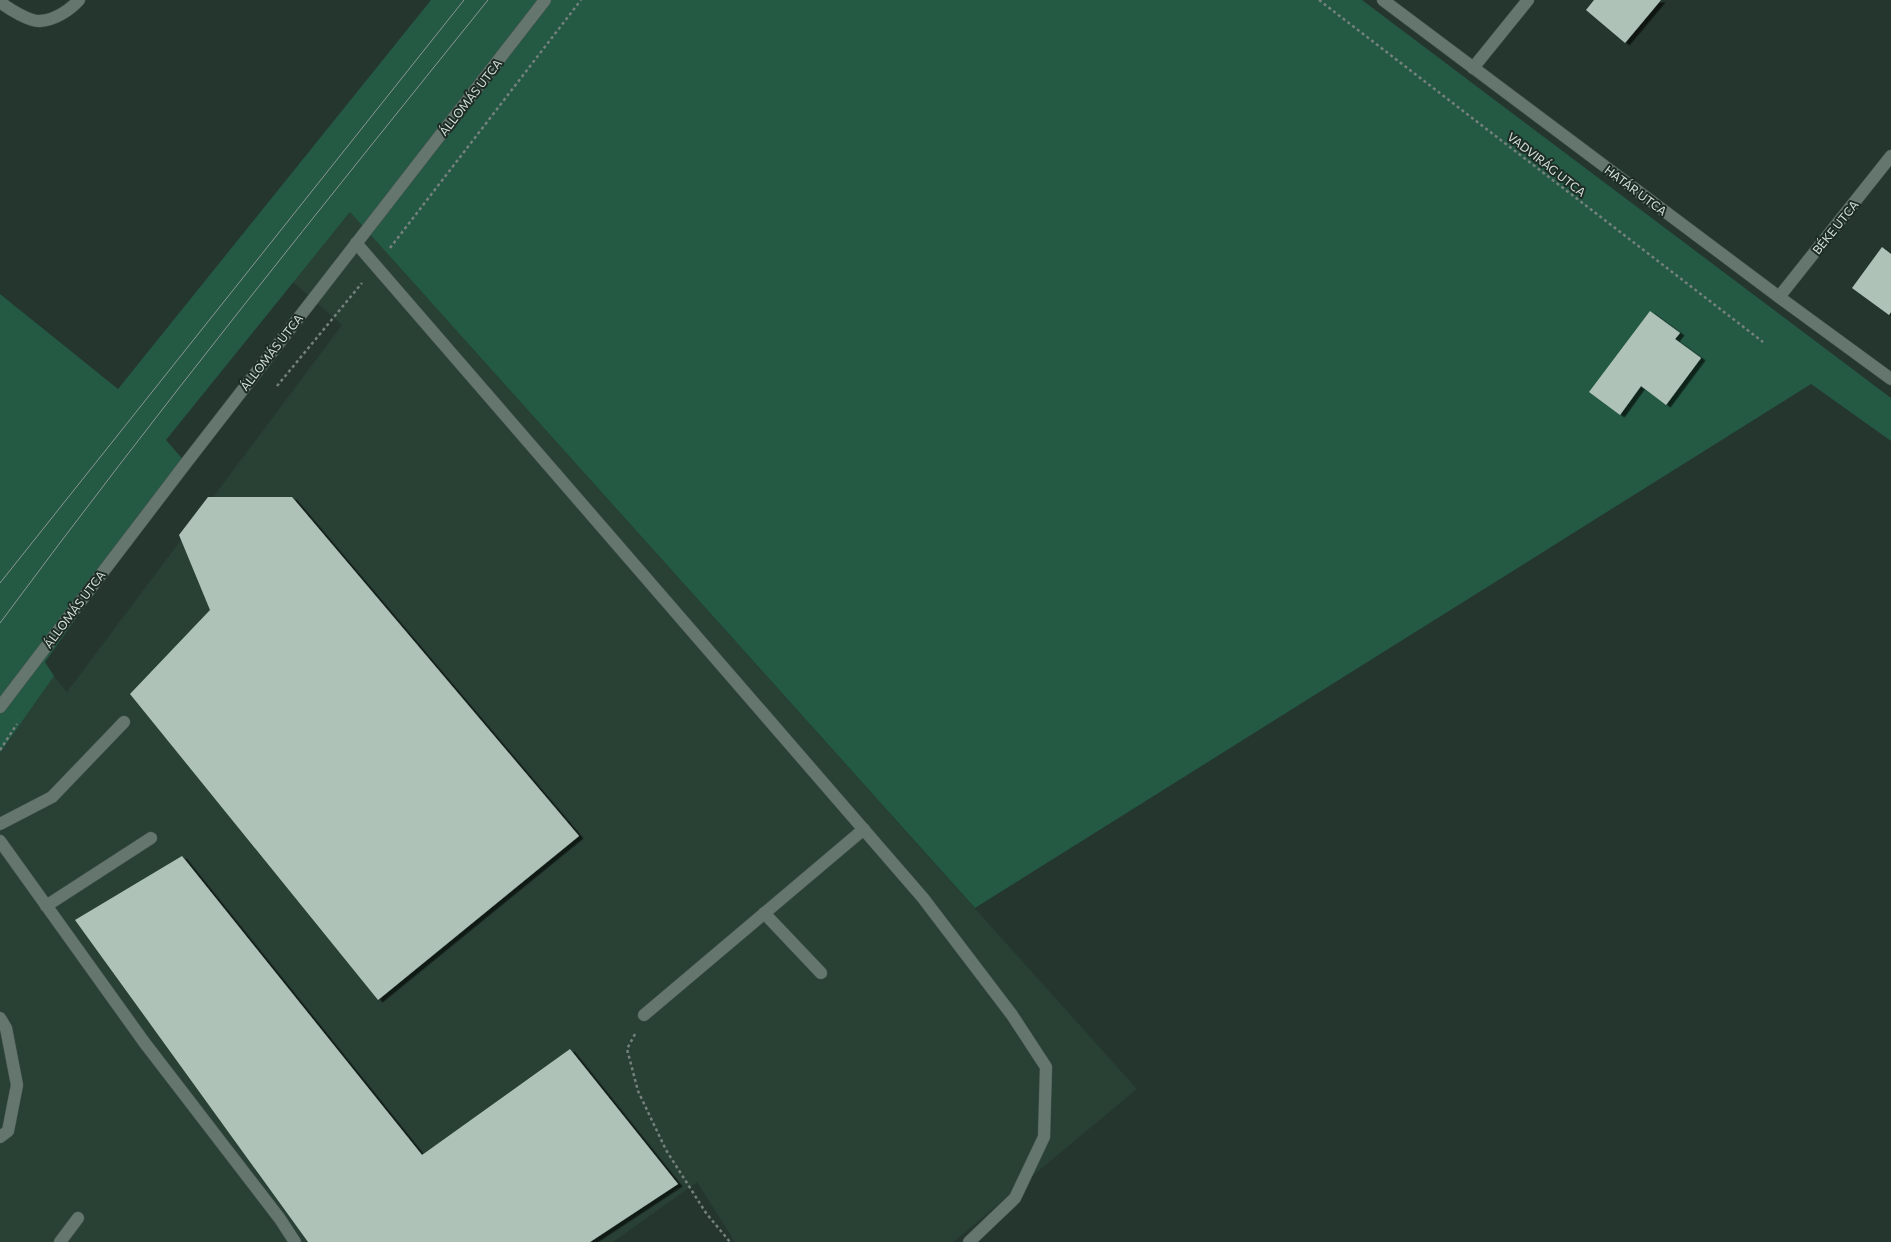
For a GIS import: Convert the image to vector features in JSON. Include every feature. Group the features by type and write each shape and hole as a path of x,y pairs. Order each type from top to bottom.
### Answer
{"street":[{"path":"0,2 23,16 40,21 70,9 79,0"},
{"name":"ÁLLOMÁS UTCA","path":"0,707 186,463 545,0"},
{"name":"HATÁR UTCA","path":"1383,0 1779,297 1891,379"},
{"path":"1473,68 1528,0"},
{"name":"BÉKE UTCA","path":"1779,297 1891,156"},
{"path":"356,243 923,898 1012,1015 1046,1067 1044,1137 1015,1198 969,1242"},
{"path":"0,824 52,797 124,722"},
{"path":"644,1015 864,829"},
{"path":"46,906 151,838"},
{"path":"0,841 144,1042 280,1219 295,1242"},
{"path":"764,913 821,973"},
{"path":"0,1018 6,1028 18,1085 8,1131 0,1138"},
{"path":"60,1242 78,1218"}],"path":[{"path":"273,390 376,266 581,0"},
{"name":"VADVIRÁG UTCA","path":"1319,0 1763,342"},
{"path":"0,750 17,723"},
{"path":"644,1015 627,1049 638,1091 666,1150 706,1213 730,1242"}],"shaded area":[{"path":"350,212 1137,1089 953,1242 735,1242 697,1182 613,1242 0,1242 0,753 54,676 67,692 342,325 293,282"}],"green space":[{"path":"431,0 1362,0 1891,398 1891,441 1811,384 975,908 350,212 166,440 186,463 45,662 54,676 0,753 0,294 118,389"}],"building":[{"path":"1594,0 1661,0 1625,43 1586,10"},
{"path":"1882,247 1891,254 1891,312 1889,315 1852,288"},
{"path":"1650,311 1680,333 1675,339 1701,358 1666,405 1641,386 1620,415 1589,392"},
{"path":"208,497 292,497 579,836 378,1000 130,694 210,610 179,535"},
{"path":"182,856 422,1155 570,1049 678,1184 590,1242 308,1242 75,920"}],"tram line":[{"path":"0,583 464,0"},
{"path":"0,623 119,465 302,231 488,0"}]}
